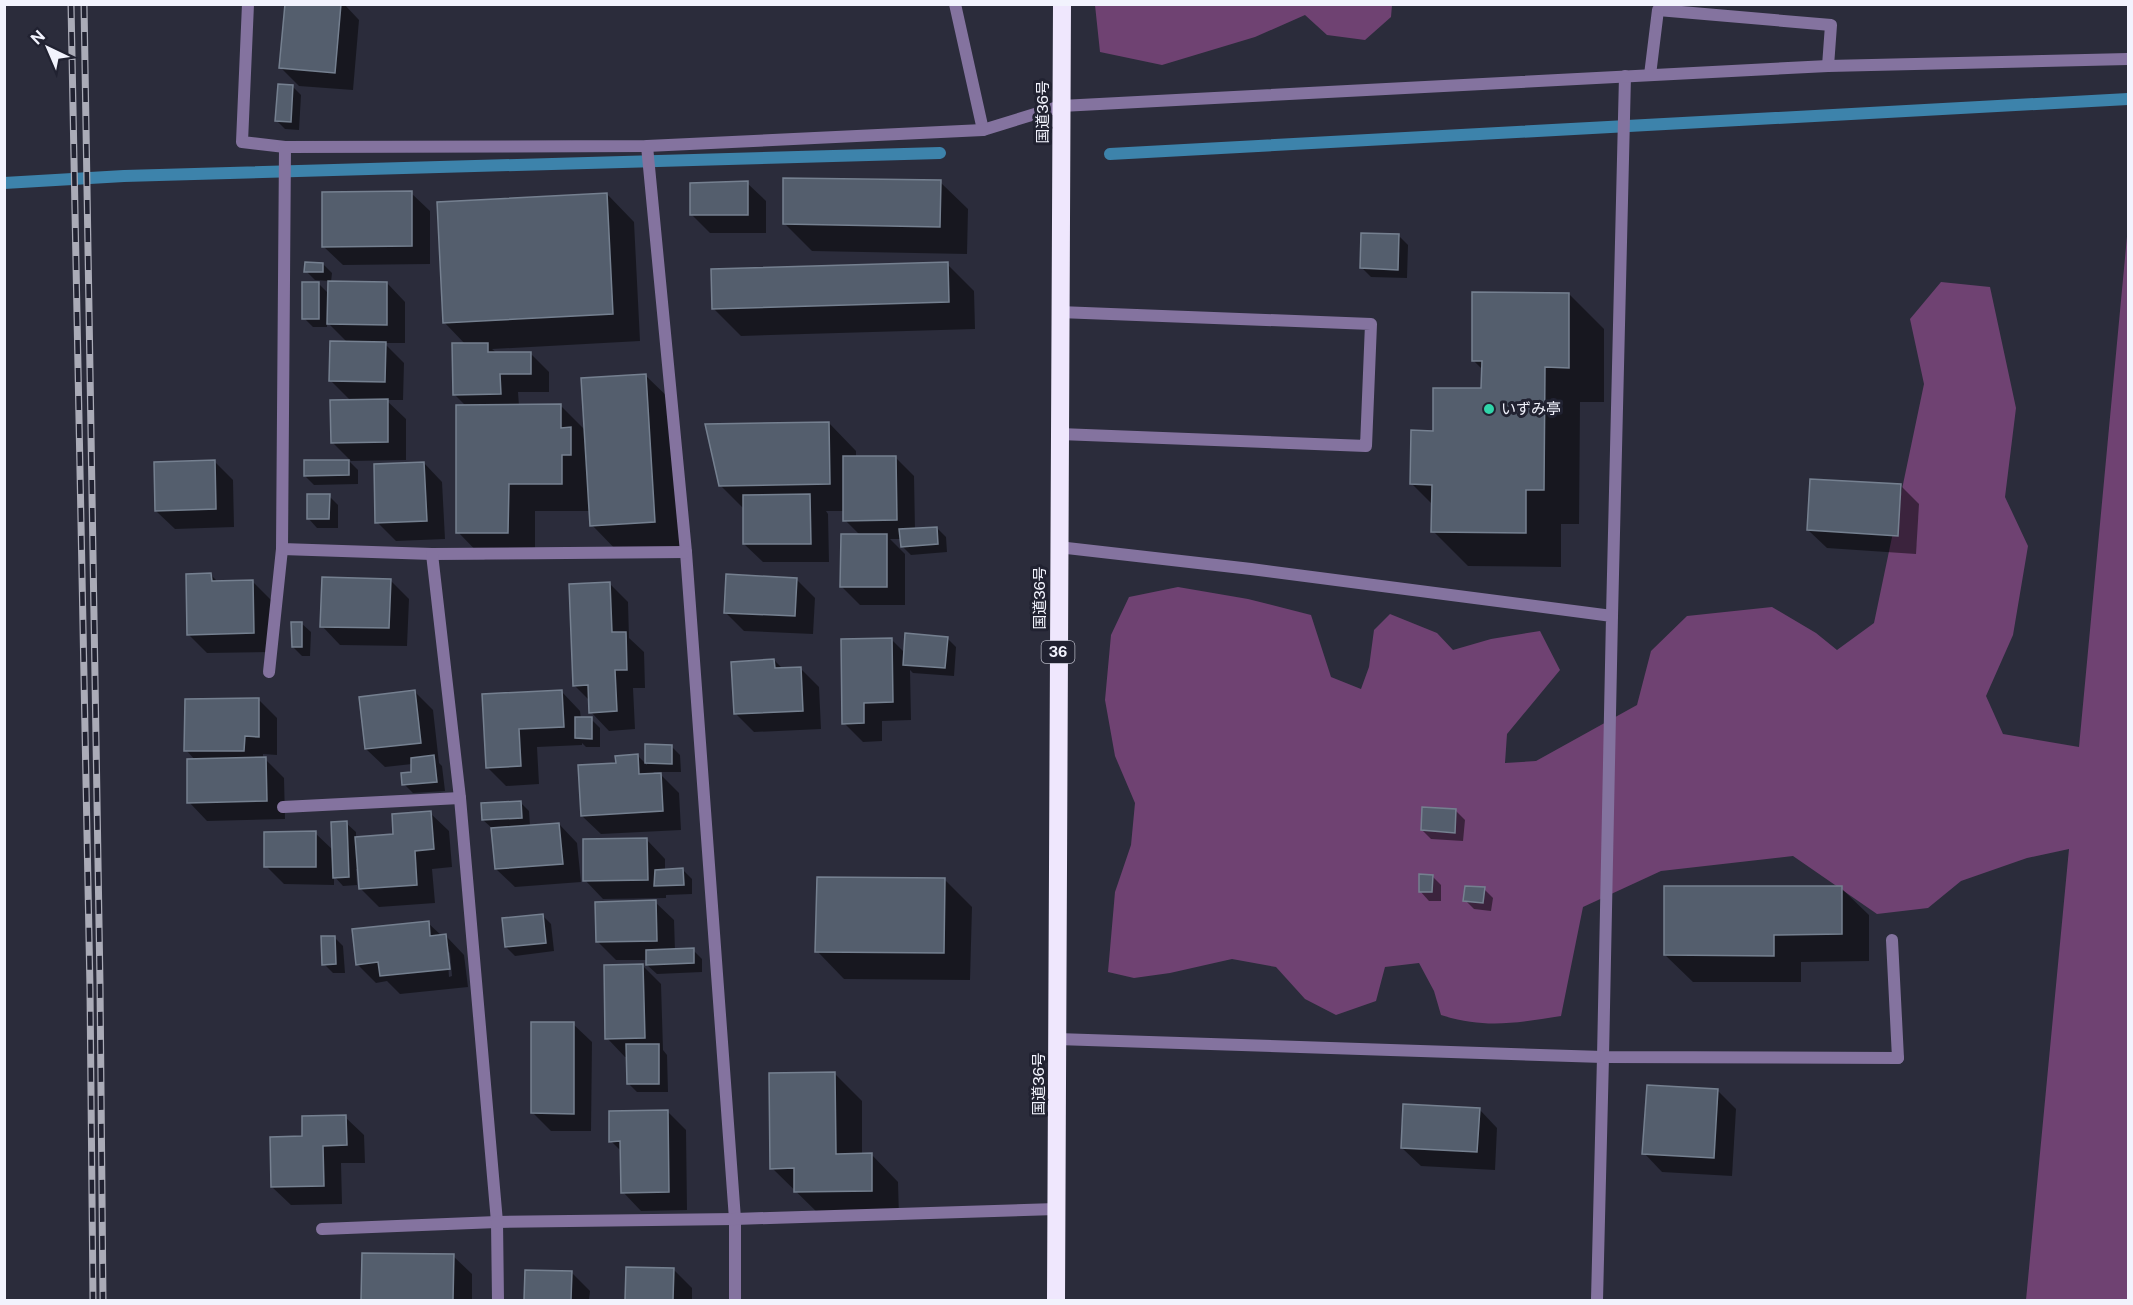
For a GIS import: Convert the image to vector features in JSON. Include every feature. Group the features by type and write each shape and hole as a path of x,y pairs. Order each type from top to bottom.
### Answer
{"highway":[{"name":"国道36号","path":"1056,1300 1062,4"}],"street":[{"path":"248,4 242,142 285,147 647,146 983,130 1061,106 1828,66 2128,59"},
{"path":"955,4 983,130"},
{"path":"1650,75 1658,10 1831,25 1828,66"},
{"path":"1598,1300 1625,76"},
{"path":"647,146 686,552 735,1219 735,1300"},
{"path":"269,672 282,549 285,147"},
{"path":"1059,312 1371,324 1366,446 1060,434"},
{"path":"1058,547 1251,569 1612,616"},
{"path":"282,549 432,554 686,552"},
{"path":"432,554 460,798 497,1222 498,1300"},
{"path":"283,807 460,798"},
{"path":"1057,1039 1603,1057 1898,1059 1892,940"},
{"path":"322,1229 497,1222 735,1219 1056,1209"}],"shaded area":[{"path":"1095,4 1392,5 1391,17 1365,40 1327,35 1305,15 1255,37 1162,65 1100,52"},
{"path":"2128,226 2128,1300 2026,1300 2069,849 2027,858 1961,881 1928,908 1877,914 1793,856 1661,871 1583,907 1561,1016 1530,1021 1472,1022 1441,1015 1434,991 1419,963 1385,967 1376,1001 1336,1015 1305,999 1276,967 1232,959 1170,973 1134,978 1108,972 1115,892 1131,845 1135,803 1115,756 1105,700 1111,635 1129,597 1178,587 1248,599 1311,615 1331,677 1361,689 1369,667 1374,630 1390,614 1437,633 1453,650 1491,639 1540,631 1560,670 1507,734 1505,763 1536,761 1637,705 1651,651 1687,616 1772,607 1816,633 1837,650 1874,623 1924,384 1910,319 1941,282 1990,287 2016,408 2005,497 2028,546 2013,635 1986,696 2003,734 2079,747"}],"building":[{"path":"285,4 341,4 335,73 279,68"},
{"path":"278,84 293,85 291,122 275,121"},
{"path":"783,178 941,180 940,227 783,224"},
{"path":"748,181 748,215 690,215 690,183"},
{"path":"412,191 412,246 322,247 322,192"},
{"path":"607,193 613,314 443,323 437,202"},
{"path":"1361,233 1399,234 1398,270 1360,268"},
{"path":"305,262 323,263 323,272 304,272"},
{"path":"948,262 949,302 712,309 711,269"},
{"path":"328,281 387,282 387,325 327,324"},
{"path":"302,282 319,282 319,319 302,319"},
{"name":"いずみ亭","path":"1472,292 1569,293 1569,368 1545,367 1544,490 1526,490 1526,533 1431,532 1432,485 1410,484 1411,430 1433,431 1433,388 1481,388 1482,361 1472,361"},
{"path":"330,341 386,342 385,382 329,381"},
{"path":"452,343 488,343 488,352 531,352 531,374 500,374 501,394 453,395"},
{"path":"646,374 655,522 590,526 581,378"},
{"path":"388,399 388,442 331,443 330,400"},
{"path":"561,404 561,428 571,427 571,455 562,455 562,484 509,484 508,533 456,533 456,405"},
{"path":"829,422 830,484 719,486 705,424"},
{"path":"843,456 896,456 897,520 843,521"},
{"path":"215,460 216,509 155,511 154,462"},
{"path":"304,460 349,460 349,475 304,476"},
{"path":"424,462 427,521 375,523 374,464"},
{"path":"1810,479 1901,484 1898,536 1807,530"},
{"path":"307,494 330,494 329,519 307,519"},
{"path":"810,494 811,544 743,544 743,495"},
{"path":"937,527 938,544 901,547 899,529"},
{"path":"841,534 887,534 887,587 840,587"},
{"path":"211,573 212,581 253,580 254,633 187,635 186,574"},
{"path":"726,574 797,578 795,616 724,613"},
{"path":"322,577 391,579 389,628 320,627"},
{"path":"610,582 612,632 626,632 627,670 615,670 617,711 589,713 588,685 573,686 569,584"},
{"path":"291,622 302,622 302,647 292,647"},
{"path":"905,633 948,637 945,668 903,665"},
{"path":"892,638 893,702 864,703 864,723 842,724 841,639"},
{"path":"774,659 775,668 801,667 803,711 734,714 731,662"},
{"path":"415,690 421,743 365,749 359,697"},
{"path":"562,690 564,727 519,729 521,766 486,768 482,694"},
{"path":"259,698 259,737 245,736 244,751 184,751 185,699"},
{"path":"575,717 592,717 592,739 575,738"},
{"path":"645,744 672,745 672,764 645,763"},
{"path":"638,754 639,774 661,773 663,811 581,816 578,765 616,763 615,756"},
{"path":"434,755 437,782 402,785 401,773 411,772 411,758"},
{"path":"266,757 267,801 187,803 187,759"},
{"path":"521,801 522,818 482,820 481,803"},
{"path":"1422,807 1456,809 1455,833 1421,830"},
{"path":"431,811 434,849 415,851 417,885 359,889 355,837 393,834 392,814"},
{"path":"347,821 349,877 333,878 331,822"},
{"path":"559,823 563,864 495,869 491,828"},
{"path":"316,831 316,867 264,867 264,832"},
{"path":"647,838 648,880 583,881 583,839"},
{"path":"683,868 684,885 654,886 655,870"},
{"path":"1419,874 1433,875 1432,892 1419,892"},
{"path":"817,877 945,878 944,953 815,952"},
{"path":"1465,886 1485,887 1483,903 1463,901"},
{"path":"1664,886 1842,886 1842,934 1774,935 1774,956 1664,955"},
{"path":"656,900 657,941 596,942 595,902"},
{"path":"543,914 546,943 505,947 502,918"},
{"path":"429,921 430,936 446,934 450,969 380,976 378,962 356,965 352,929"},
{"path":"321,936 335,936 336,964 322,965"},
{"path":"694,948 694,963 646,965 646,950"},
{"path":"643,964 645,1038 605,1039 604,965"},
{"path":"531,1022 574,1022 574,1114 531,1113"},
{"path":"626,1044 659,1044 659,1084 627,1084"},
{"path":"835,1072 836,1154 872,1153 872,1191 794,1192 794,1168 770,1169 769,1073"},
{"path":"1647,1085 1718,1089 1714,1158 1642,1154"},
{"path":"1403,1104 1480,1108 1477,1152 1401,1148"},
{"path":"668,1110 669,1192 621,1193 620,1141 609,1142 609,1111"},
{"path":"346,1115 347,1145 323,1146 324,1186 271,1187 270,1137 302,1136 302,1116"},
{"path":"362,1253 454,1254 453,1300 361,1300"},
{"path":"626,1267 674,1268 673,1300 625,1300"},
{"path":"525,1270 572,1271 571,1300 524,1300"}],"waterway":[{"path":"1110,154 2128,99"},
{"path":"4,183 124,176 940,153"}],"railway":[{"path":"71,4 90,989 93,1300"},
{"path":"84,4 103,1300"}],"place":[{"name":"いずみ亭","path":"1489,409"}]}
